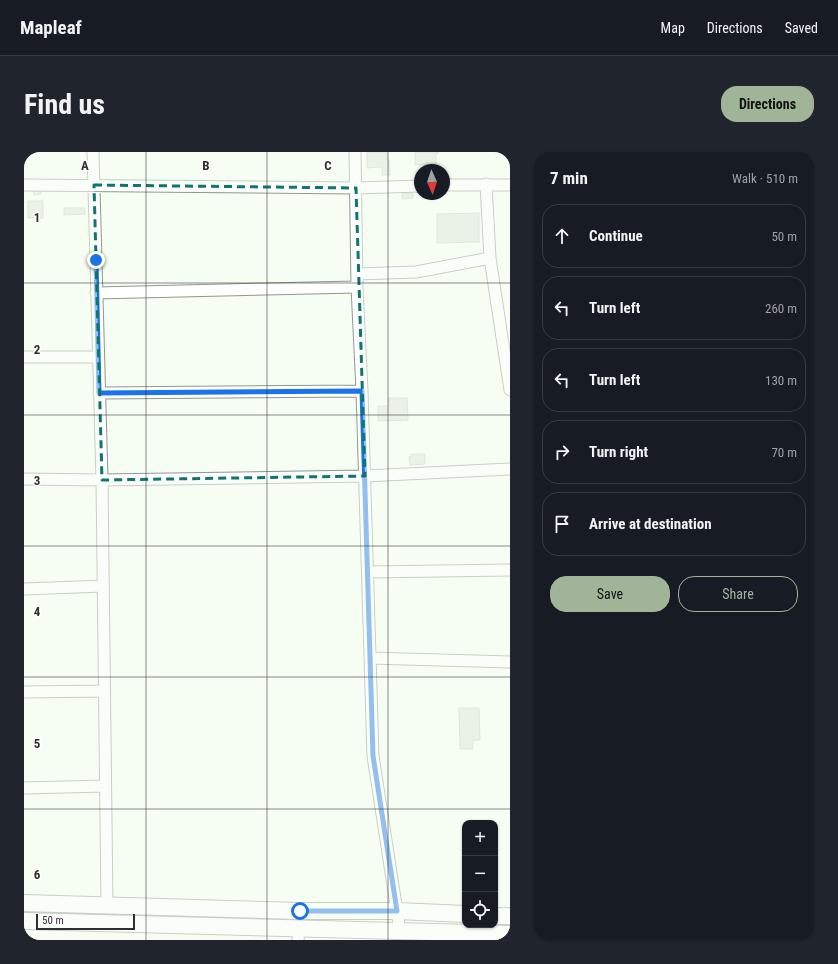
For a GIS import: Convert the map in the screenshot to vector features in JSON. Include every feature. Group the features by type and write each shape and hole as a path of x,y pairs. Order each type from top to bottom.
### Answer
{"street":[{"path":"92,152 102,480 107,905"},
{"path":"355,152 357,287 365,476 373,756 400,931"},
{"path":"486,184 490,258 510,390"},
{"path":"450,186 486,184 510,185"},
{"path":"24,185 356,188 414,186"},
{"path":"357,274 416,272 490,258"},
{"path":"96,293 357,287"},
{"path":"24,356 98,357"},
{"path":"99,393 362,391"},
{"path":"24,479 102,480 365,476 510,469"},
{"path":"368,572 510,570"},
{"path":"24,589 103,586"},
{"path":"370,658 510,662"},
{"path":"24,692 104,691"},
{"path":"24,788 105,786"},
{"path":"24,903 300,911 397,911 462,914"},
{"path":"498,916 510,916"},
{"path":"24,921 299,934 400,931 502,936"}],"highlighted area":[{"path":"94,185 356,188 365,476 102,480"}],"building":[{"path":"367,152 387,152 390,175 382,175 382,167 367,168"},
{"path":"415,152 438,152 438,154 436,153 436,164 415,164"},
{"path":"33,189 41,189 41,194 34,195"},
{"path":"413,193 413,198 402,199 402,194"},
{"path":"28,201 43,201 43,218 28,218"},
{"path":"64,208 85,208 85,214 64,215"},
{"path":"479,213 479,242 437,243 437,214"},
{"path":"388,398 407,398 408,420 378,421 378,406 389,406"},
{"path":"412,454 425,454 425,464 410,465 409,457 412,456"},
{"path":"459,708 479,708 480,740 473,740 473,749 460,749"}],"route":[{"path":"96,260 99,393 362,391 373,756 397,911 300,911"}]}
